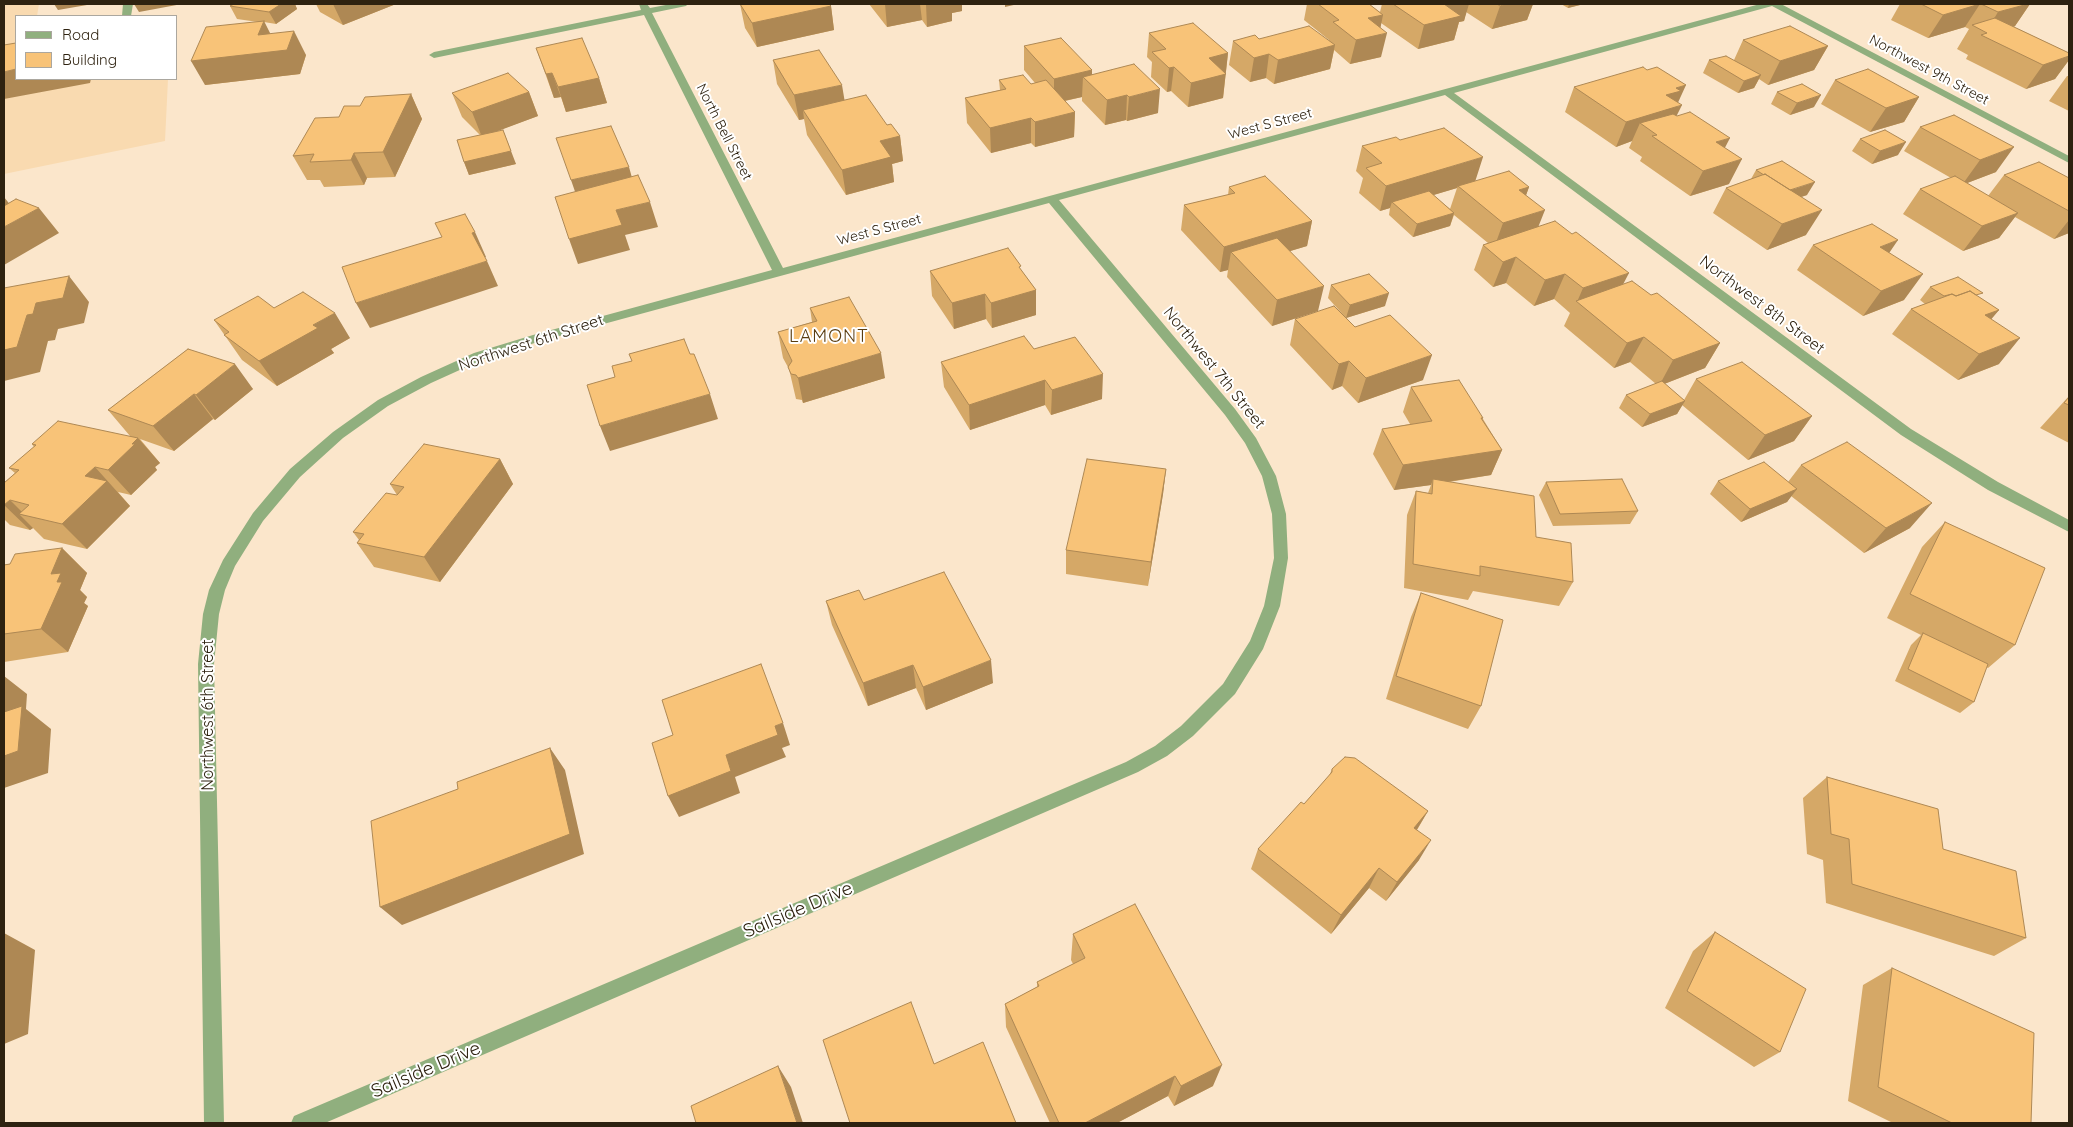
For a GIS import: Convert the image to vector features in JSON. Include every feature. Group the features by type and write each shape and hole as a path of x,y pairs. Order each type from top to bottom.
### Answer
{"street":[{"path":"434,55 645,7 684,4"},
{"name":"West S Street","path":"779,272 1769,4"},
{"name":"Northwest 9th Street","path":"1775,4 2069,160"},
{"name":"North Bell Street","path":"645,7 779,272"},
{"name":"Northwest 8th Street","path":"1447,92 1906,432 1993,486 2069,527"},
{"name":"Northwest 7th Street","path":"1052,199 1230,412 1251,441 1270,476 1279,514 1281,558 1272,606 1257,644"},
{"name":"Northwest 6th Street","path":"214,1123 206,664 211,614 217,590 228,564 258,517 295,473 338,435 383,403 426,380 479,356 537,338 779,272"},
{"name":"Sailside Drive","path":"301,1123 1132,767 1161,751 1210,710 1230,689 1257,644"}],"shaded area":[{"path":"4,4 39,4 37,15 15,15 15,80 168,80 165,141 4,174"}],"building":[{"path":"234,4 281,4 269,12 230,6"},
{"path":"740,4 829,4 831,6 752,23"},
{"path":"1318,4 1369,4 1383,15 1368,18 1387,33 1356,40 1333,22 1339,20"},
{"path":"1393,4 1444,4 1461,16 1424,25"},
{"path":"1921,4 1980,4 1943,15"},
{"path":"1981,4 2028,4 1998,12"},
{"path":"1995,18 2069,53 2069,56 2043,65 1981,35 1987,33 1972,25"},
{"path":"264,21 258,35 294,31 287,50 191,61 206,27"},
{"path":"1193,23 1228,53 1209,58 1226,74 1191,83 1174,67 1169,68 1152,52 1166,49 1149,33"},
{"path":"1309,26 1335,45 1278,60 1269,54 1254,58 1233,41 1255,35 1259,39"},
{"path":"1790,26 1828,46 1780,61 1743,40"},
{"path":"582,38 599,78 558,87 552,73 546,74 536,48"},
{"path":"1061,38 1092,70 1054,79 1024,46"},
{"path":"15,43 15,69 4,72 4,45"},
{"path":"819,50 842,85 794,95 773,60"},
{"path":"1726,56 1761,75 1744,81 1709,60"},
{"path":"1134,64 1160,89 1129,97 1127,95 1107,100 1083,77"},
{"path":"1643,67 1647,70 1657,67 1686,85 1676,88 1681,91 1666,95 1682,105 1626,122 1574,87"},
{"path":"1868,69 1919,97 1886,108 1835,80"},
{"path":"508,73 529,92 472,112 452,93"},
{"path":"1023,75 1031,84 1046,80 1075,112 1035,122 1031,118 990,128 965,98 1006,89 999,80"},
{"path":"1802,84 1821,95 1797,103 1777,92"},
{"path":"411,94 383,152 354,153 351,160 310,162 314,154 293,156 315,118 339,117 344,106 360,106 365,97"},
{"path":"866,95 887,125 891,124 900,136 880,141 891,157 842,170 803,110"},
{"path":"1690,112 1730,138 1716,142 1742,159 1703,171 1652,136 1657,135 1640,123 1673,114 1677,116"},
{"path":"1954,115 2014,147 1980,160 1920,127"},
{"path":"611,126 629,167 571,180 556,138"},
{"path":"1444,128 1483,157 1386,186 1366,168 1382,163 1362,146 1396,137 1400,140"},
{"path":"503,130 511,151 464,162 457,140"},
{"path":"1885,130 1906,142 1880,151 1860,139"},
{"path":"1782,161 1815,182 1790,190 1756,170"},
{"path":"2039,162 2069,178 2069,211 2004,175"},
{"path":"1509,171 1529,187 1519,190 1545,210 1503,223 1458,186"},
{"path":"1765,174 1822,210 1782,224 1726,188"},
{"path":"638,175 650,202 616,210 622,225 569,239 555,197"},
{"path":"1265,176 1312,221 1224,247 1184,205 1235,193 1229,187"},
{"path":"1955,176 2018,213 1982,226 1920,189"},
{"path":"1429,191 1454,213 1417,224 1392,202"},
{"path":"16,199 39,208 4,227 4,206"},
{"path":"465,214 475,232 472,233 487,261 356,303 342,267 442,237 435,223"},
{"path":"1555,221 1572,234 1576,232 1629,273 1583,288 1565,274 1545,280 1516,257 1503,262 1483,245"},
{"path":"1872,224 1898,240 1880,247 1923,274 1881,291 1813,245"},
{"path":"1277,238 1324,286 1277,300 1231,252"},
{"path":"1008,248 1036,290 991,303 985,294 952,303 930,271"},
{"path":"1369,274 1389,293 1350,305 1331,285"},
{"path":"69,276 63,298 36,303 33,314 27,315 17,347 4,350 4,288"},
{"path":"1958,277 1983,293 1976,295 1970,291 1956,296 1952,294 1944,296 1930,287"},
{"path":"1632,281 1651,295 1657,293 1720,343 1673,360 1644,337 1627,343 1576,301"},
{"path":"1970,291 1999,310 1985,315 2020,338 1979,354 1911,309 1952,294 1956,296"},
{"path":"303,292 335,313 313,325 318,328 259,361 224,335 229,332 214,320 258,296 274,308"},
{"path":"849,297 881,353 798,378 796,375 791,374 788,367 792,361 778,332 817,321 810,308"},
{"path":"1334,306 1355,327 1390,315 1432,355 1366,378 1349,361 1339,364 1295,319"},
{"path":"1024,336 1034,349 1075,337 1103,374 1052,390 1045,380 969,405 941,362"},
{"path":"684,339 690,354 694,354 710,394 600,426 587,385 615,377 612,366 632,361 629,354"},
{"path":"188,349 235,364 153,426 108,410"},
{"path":"1742,362 1812,416 1765,435 1696,379"},
{"path":"1459,380 1502,450 1403,465 1382,429 1432,421 1411,387"},
{"path":"1662,381 1685,401 1650,414 1626,395"},
{"path":"2069,397 2069,405 2064,403"},
{"path":"58,421 138,438 132,444 135,444 108,470 95,467 85,476 107,481 62,524 19,514 29,505 10,500 4,505 4,483 19,470 9,468 36,445 32,444"},
{"path":"1847,442 1932,503 1886,528 1801,465"},
{"path":"424,444 500,459 424,557 357,543 364,534 353,532 386,493 397,495 404,487 390,484"},
{"path":"1087,459 1166,469 1151,562 1066,550"},
{"path":"1764,462 1797,489 1750,509 1718,481"},
{"path":"1433,479 1534,496 1536,537 1571,543 1573,582 1480,566 1480,576 1413,564 1416,491 1432,494"},
{"path":"1622,479 1638,511 1560,514 1546,482"},
{"path":"1945,522 2045,568 2015,645 1910,594"},
{"path":"62,548 51,574 61,573 57,582 62,582 41,629 4,634 4,565 10,564 15,554"},
{"path":"944,572 991,660 923,687 913,665 863,683 826,601 859,590 864,600"},
{"path":"1421,593 1503,620 1481,706 1396,676"},
{"path":"1923,633 1988,664 1974,702 1908,669"},
{"path":"761,664 783,723 775,726 778,735 726,755 731,771 668,796 652,743 673,735 662,700"},
{"path":"22,706 18,751 4,756 4,712"},
{"path":"550,748 570,834 380,907 371,821 458,789 457,782"},
{"path":"1345,757 1355,758 1428,811 1414,828 1431,840 1397,882 1379,868 1341,915 1258,849 1301,802 1304,804 1332,772 1332,769"},
{"path":"1827,777 1938,809 1943,849 2016,871 2026,938 1852,884 1849,839 1831,834"},
{"path":"1135,904 1222,1065 1181,1086 1175,1076 1085,1123 1059,1123 1005,1004 1039,986 1037,982 1085,958 1073,934"},
{"path":"1715,932 1806,989 1780,1052 1687,991"},
{"path":"1892,968 2034,1033 2031,1123 1952,1123 1878,1087"},
{"path":"911,1002 934,1064 983,1042 1016,1123 850,1123 823,1040"},
{"path":"778,1066 797,1123 696,1123 691,1106"}],"district":[{"name":"LAMONT","path":"829,337"}]}
